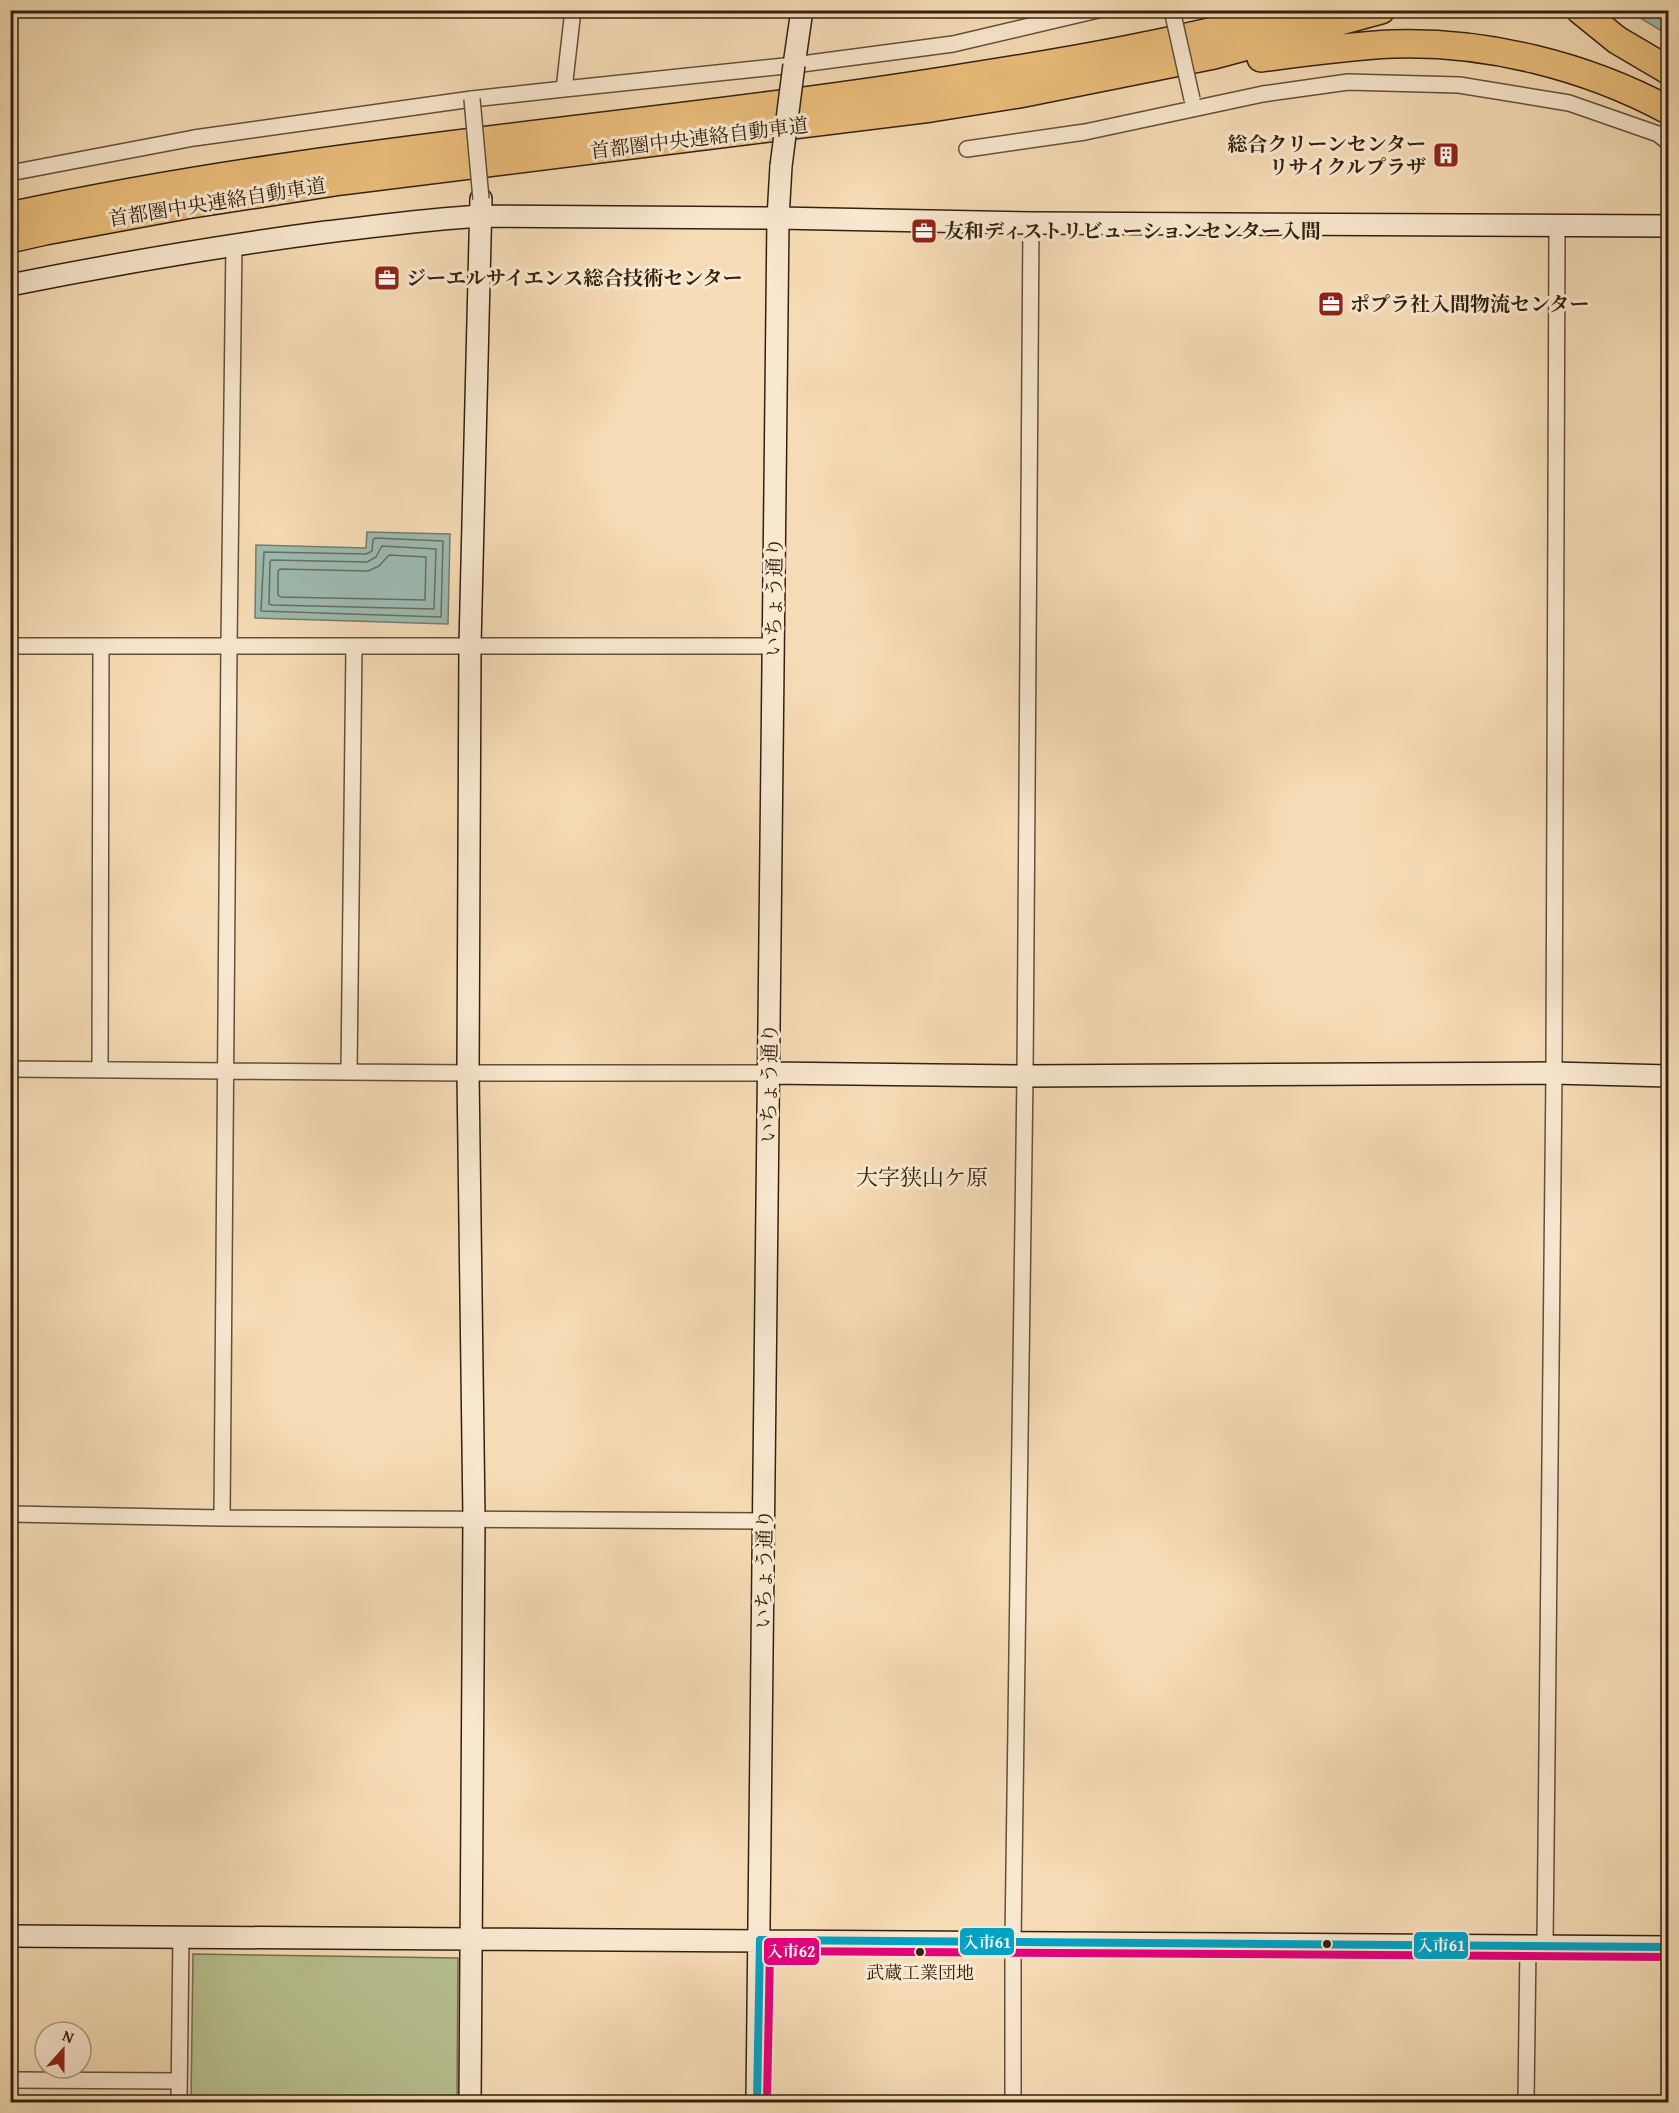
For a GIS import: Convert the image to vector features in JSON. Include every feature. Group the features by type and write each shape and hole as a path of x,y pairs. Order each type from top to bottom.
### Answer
{"highway":[{"path":"1057,63 1266,10"},
{"name":"首都圏中央連絡自動車道","path":"10,216 183,182 349,158 840,98 1057,63 1206,33 1296,10"},
{"name":"首都圏中央連絡自動車道","path":"10,239 186,205 341,182 931,108 1019,94 1214,55 1382,10"},
{"path":"1580,10 1617,39 1668,70"},
{"path":"1019,94 1337,47 1395,44 1454,46 1530,58 1613,84 1668,110"}],"street":[{"path":"564,89 573,10"},
{"name":"いちょう通り","path":"757,2103 778,218 781,166 802,10"},
{"path":"10,173 194,138 472,99 794,65 953,44 1098,10"},
{"path":"1172,10 1193,104"},
{"path":"967,148 1085,132 1193,104 1348,82 1459,85 1569,103 1658,134 1668,142"},
{"path":"470,2103 474,1519 468,1073 470,645 481,207 472,99"},
{"path":"10,285 234,244 433,218 481,207 778,218 1031,223 1668,226"},
{"path":"1012,2103 1025,1076 1031,223"},
{"path":"1526,2103 1536,1945 1554,1073 1557,226"},
{"path":"222,1518 234,244"},
{"path":"10,646 773,646"},
{"path":"350,1072 354,646"},
{"path":"100,1070 101,647"},
{"path":"10,1069 1025,1076 1554,1073 1668,1076"},
{"path":"10,1514 222,1518 765,1521"},
{"path":"10,1936 1668,1947"},
{"path":"179,2103 181,1936"},
{"path":"10,2080 179,2081"}],"green space":[{"path":"193,1954 458,1958 457,2102 191,2102"}],"water":[{"path":"1629,11 1668,11 1668,35"},
{"path":"367,532 450,534 448,624 255,618 256,545 366,548"}],"transit line":[{"name":"入市61","path":"760,1940 1668,1947"},
{"name":"入市61","path":"757,2102 760,1940"},
{"name":"入市62","path":"767,2102 770,1951 1668,1957"}],"place":[{"name":"総合クリーンセンター リサイクルプラザ","path":"1446,155"},
{"name":"友和ディストリビューションセンター入間","path":"924,231"},
{"name":"ジーエルサイエンス総合技術センター","path":"387,278"},
{"name":"ポプラ社入間物流センター","path":"1331,304"},
{"name":"武蔵工業団地","path":"920,1952"}],"district":[{"name":"大字狭山ケ原","path":"922,1177"}]}
